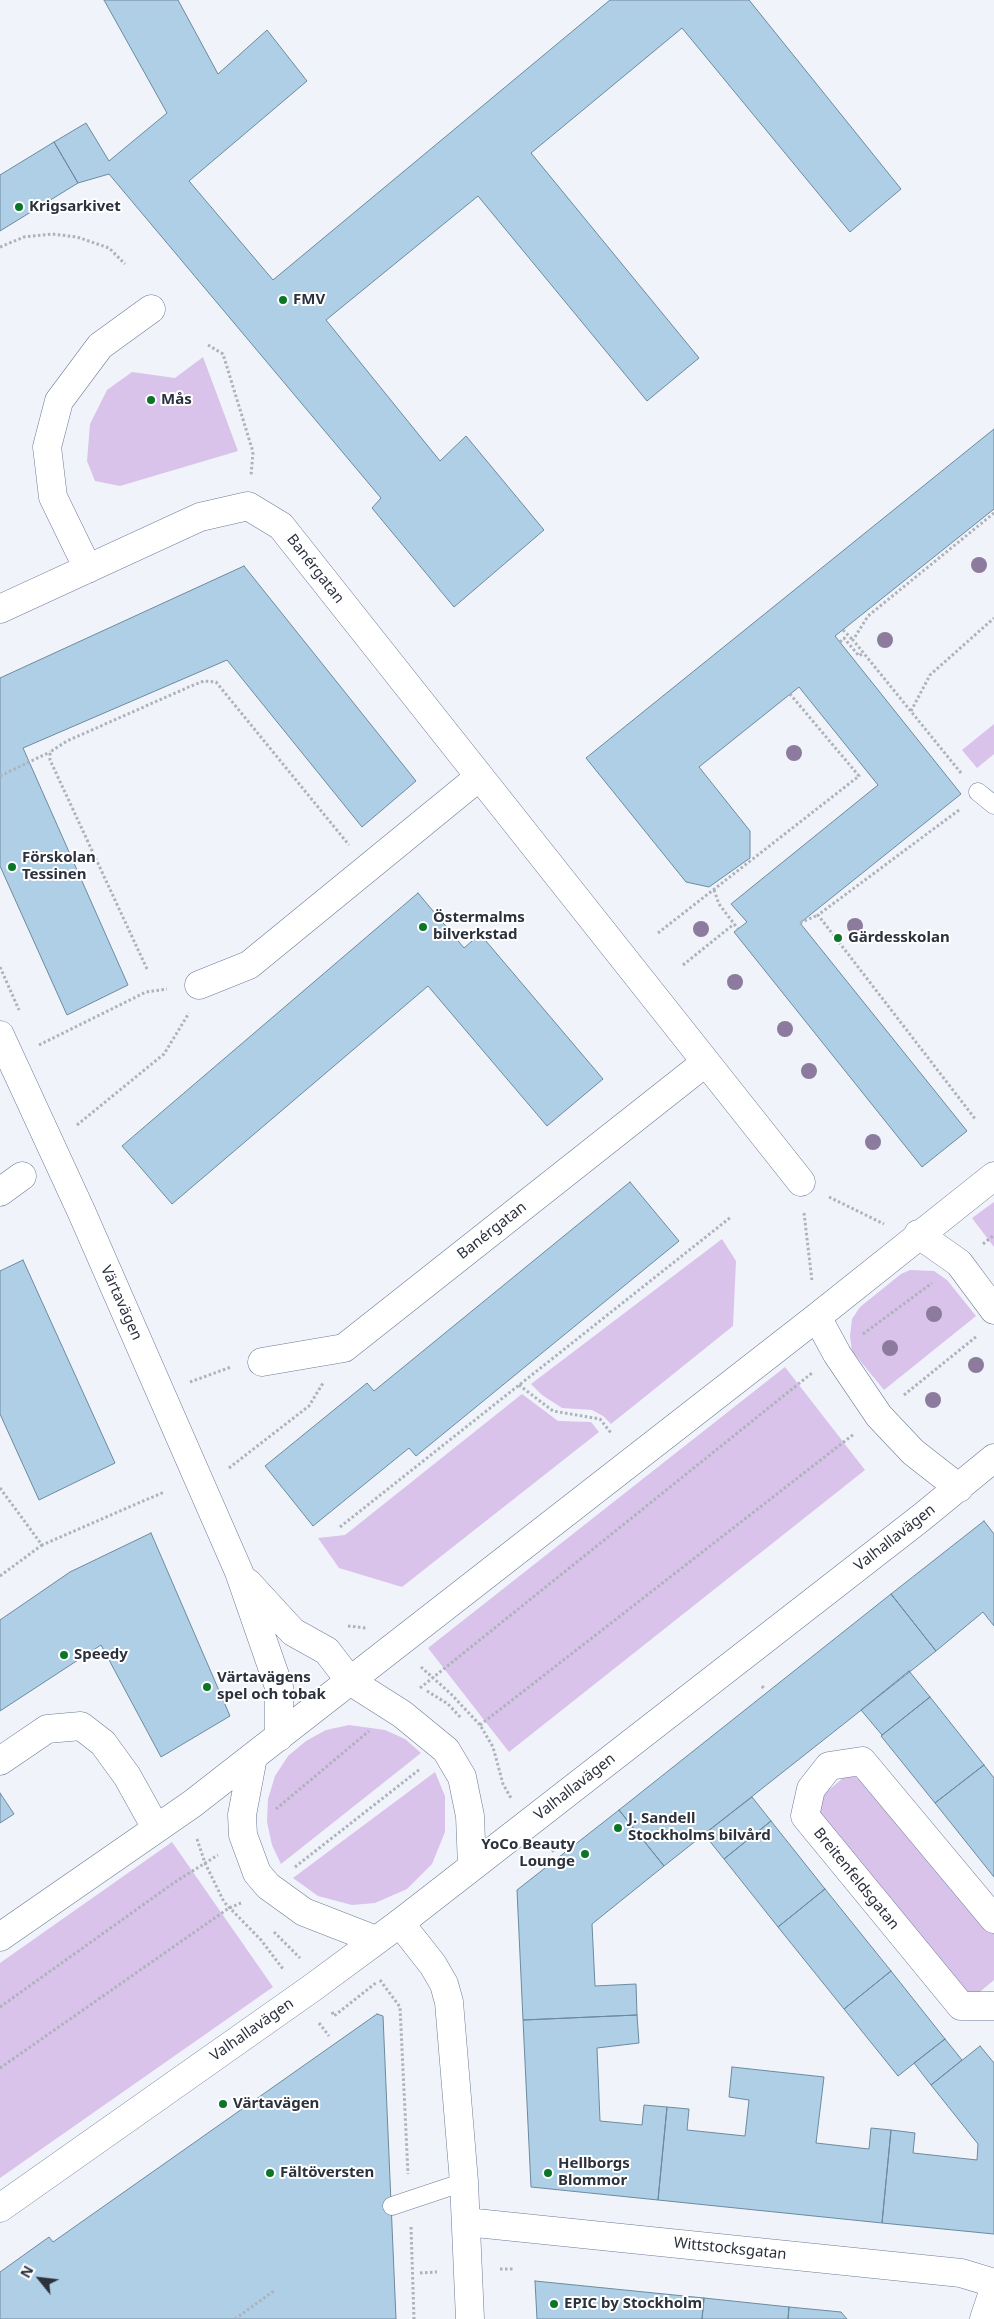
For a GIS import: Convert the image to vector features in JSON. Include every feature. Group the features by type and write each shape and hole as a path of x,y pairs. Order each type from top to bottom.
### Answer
{"street":[{"path":"88,569 53,497 47,447 59,401 100,346 151,309"},
{"name":"Banérgatan","path":"0,609 200,517 248,506 281,526 801,1182"},
{"path":"199,985 249,965 479,777"},
{"name":"Värtavägen","path":"0,1035 82,1213 238,1572 279,1688 279,1737"},
{"name":"Banérgatan","path":"262,1362 344,1348 706,1062"},
{"path":"0,1192 22,1176"},
{"path":"0,1937 192,1804 817,1317 918,1234 994,1176"},
{"path":"918,1234 959,1263 988,1320"},
{"path":"817,1317 837,1354 879,1416 913,1452 959,1488"},
{"name":"Valhallavägen","path":"0,2208 287,2006 400,1923 959,1488 994,1458"},
{"name":"Värtavägen","path":"238,1572 293,1632 327,1651 350,1681"},
{"path":"350,1681 402,1714 446,1750 462,1777 470,1816 472,1866"},
{"path":"0,1761 48,1729 81,1726 103,1743 127,1776 156,1828"},
{"path":"253,1757 242,1816 243,1835 256,1873 268,1886 304,1912 376,1940"},
{"name":"Breitenfeldsgatan","path":"994,1919 862,1761 829,1766 811,1789 805,1816 961,2006 994,2006"},
{"path":"400,1923 433,1965 444,1984 449,2002 464,2182 470,2319"},
{"name":"Wittstocksgatan","path":"466,2222 961,2273 994,2283"},
{"path":"984,2319 994,2288"}],"lane":[{"path":"978,792 994,805"},
{"path":"392,2206 464,2182"}],"path":[{"path":"0,247 24,237 52,234 77,237 109,248 125,264"},
{"path":"208,345 222,354 252,452"},
{"path":"853,640 868,616 994,513"},
{"path":"910,711 930,675 994,618"},
{"path":"800,923 818,915 960,809 978,792 843,630"},
{"path":"840,642 844,638 859,656 863,653"},
{"path":"0,776 50,752 67,741 191,686 204,681 216,682 355,853"},
{"path":"658,934 859,776 790,694"},
{"path":"50,752 52,765 147,969"},
{"path":"714,890 719,904 738,929"},
{"path":"818,915 976,1120"},
{"path":"683,965 734,924"},
{"path":"36,1047 146,992 199,985 187,1020 169,1050 73,1129"},
{"path":"801,1182 878,1222 918,1234"},
{"path":"801,1182 817,1317"},
{"path":"340,1527 731,1217"},
{"path":"420,1688 837,1354 994,1235"},
{"path":"902,1398 988,1320"},
{"path":"224,1472 309,1406 344,1348"},
{"path":"185,1384 243,1363 262,1362"},
{"path":"519,1384 553,1410 600,1419 611,1433"},
{"path":"480,1725 854,1434"},
{"path":"0,1488 42,1546"},
{"path":"0,1576 42,1546 164,1492"},
{"path":"762,1686 765,1690"},
{"path":"291,1870 426,1764"},
{"path":"194,1835 204,1863 229,1908 261,1940 288,1976"},
{"path":"0,2068 229,1908 244,1902"},
{"path":"380,1980 400,2007 414,2319"},
{"path":"318,2022 329,2036"},
{"path":"420,2273 446,2272"},
{"path":"235,2319 275,2290"}],"shaded area":[{"path":"203,357 238,451 120,486 95,481 87,461 90,424 107,390 132,372 175,378"},
{"path":"994,724 994,754 977,768 962,750"},
{"path":"994,1202 994,1247 972,1218"},
{"path":"722,1239 736,1261 733,1326 611,1424 603,1416 592,1410 562,1408 542,1395 531,1384"},
{"path":"910,1270 934,1271 947,1280 976,1316 884,1390 852,1351 850,1336 852,1319 860,1307 901,1274"},
{"path":"785,1367 865,1470 509,1752 428,1648"},
{"path":"522,1394 558,1421 591,1422 599,1432 402,1587 339,1568 318,1538 345,1535"},
{"path":"349,1725 385,1730 405,1739 421,1753 281,1864 272,1845 267,1822 268,1799 275,1776 288,1756 306,1741 326,1730"},
{"path":"435,1772 445,1796 445,1832 432,1864 407,1889 375,1903 352,1905 318,1896 293,1878"},
{"path":"849,1773 857,1778 867,1774 994,1934 994,1980 975,1996 966,1992 815,1816 818,1799"},
{"path":"172,1842 273,1987 0,2178 0,1963"}],"building":[{"name":"FMV","path":"104,0 178,0 218,74 267,30 307,81 189,181 273,280 610,0 749,0 901,189 850,232 682,28 531,153 699,358 647,401 478,196 326,320 440,461 466,436 544,530 454,607 372,508 381,498 109,174 78,183 54,142 86,123 109,161 167,113"},
{"name":"Krigsarkivet","path":"54,142 78,183 0,231 0,175"},
{"name":"Gärdesskolan","path":"994,429 994,509 835,636 961,794 800,923 967,1131 922,1167 734,932 747,922 731,904 878,785 799,687 699,767 750,831 750,858 709,887 686,882 586,758"},
{"path":"244,566 416,781 362,827 227,660 23,748 128,985 67,1015 0,866 0,678"},
{"path":"418,893 464,948 480,934 603,1079 547,1126 428,986 172,1204 122,1146"},
{"path":"630,1182 679,1241 416,1456 409,1448 313,1526 265,1466 367,1383 374,1391"},
{"path":"23,1260 115,1463 39,1500 0,1414 0,1271"},
{"path":"984,1521 994,1534 994,1626 983,1612 936,1651 891,1594"},
{"path":"151,1533 230,1716 161,1757 101,1645 0,1711 0,1620 70,1572"},
{"path":"891,1594 936,1651 664,1866 619,1810"},
{"path":"909,1671 930,1697 882,1735 861,1710"},
{"path":"930,1697 984,1765 935,1803 881,1736"},
{"path":"984,1765 994,1778 994,1877 935,1803"},
{"path":"0,1793 14,1814 0,1823"},
{"path":"752,1797 771,1821 724,1859 704,1834"},
{"path":"619,1810 664,1866 592,1924 595,1986 636,1984 637,2015 523,2020 517,1890"},
{"path":"771,1821 825,1889 778,1927 724,1859"},
{"path":"825,1889 891,1971 844,2009 778,1927"},
{"path":"891,1971 945,2039 898,2076 844,2009"},
{"name":"Fältöversten","path":"377,2014 383,2016 396,2319 0,2319 0,2272 49,2237 53,2242"},
{"path":"637,2015 639,2043 597,2048 600,2121 642,2125 644,2105 667,2107 658,2200 531,2187 523,2020"},
{"path":"945,2039 962,2060 931,2085 914,2063"},
{"path":"980,2046 994,2063 994,2234 882,2223 891,2130 915,2133 913,2153 977,2160 978,2144 931,2085"},
{"path":"732,2067 824,2077 816,2143 869,2149 871,2128 891,2130 882,2223 658,2200 667,2107 689,2109 687,2130 745,2136 749,2100 729,2097"},
{"path":"535,2281 704,2298 702,2319 537,2319"},
{"path":"704,2298 789,2307 788,2319 702,2319"},
{"path":"789,2307 841,2312 847,2319 788,2319"}],"place":[{"name":"Krigsarkivet","path":"19,207"},
{"name":"FMV","path":"283,300"},
{"name":"Mås","path":"151,400"},
{"name":"Förskolan Tessinen","path":"12,867"},
{"name":"Östermalms bilverkstad","path":"423,927"},
{"name":"Gärdesskolan","path":"838,938"},
{"name":"Speedy","path":"64,1655"},
{"name":"Värtavägens spel och tobak","path":"207,1687"},
{"name":"J. Sandell Stockholms bilvård","path":"618,1828"},
{"name":"YoCo Beauty Lounge","path":"585,1854"},
{"name":"Värtavägen","path":"223,2104"},
{"name":"Fältöversten","path":"270,2173"},
{"name":"Hellborgs Blommor","path":"548,2173"},
{"name":"EPIC by Stockholm","path":"554,2304"}]}
